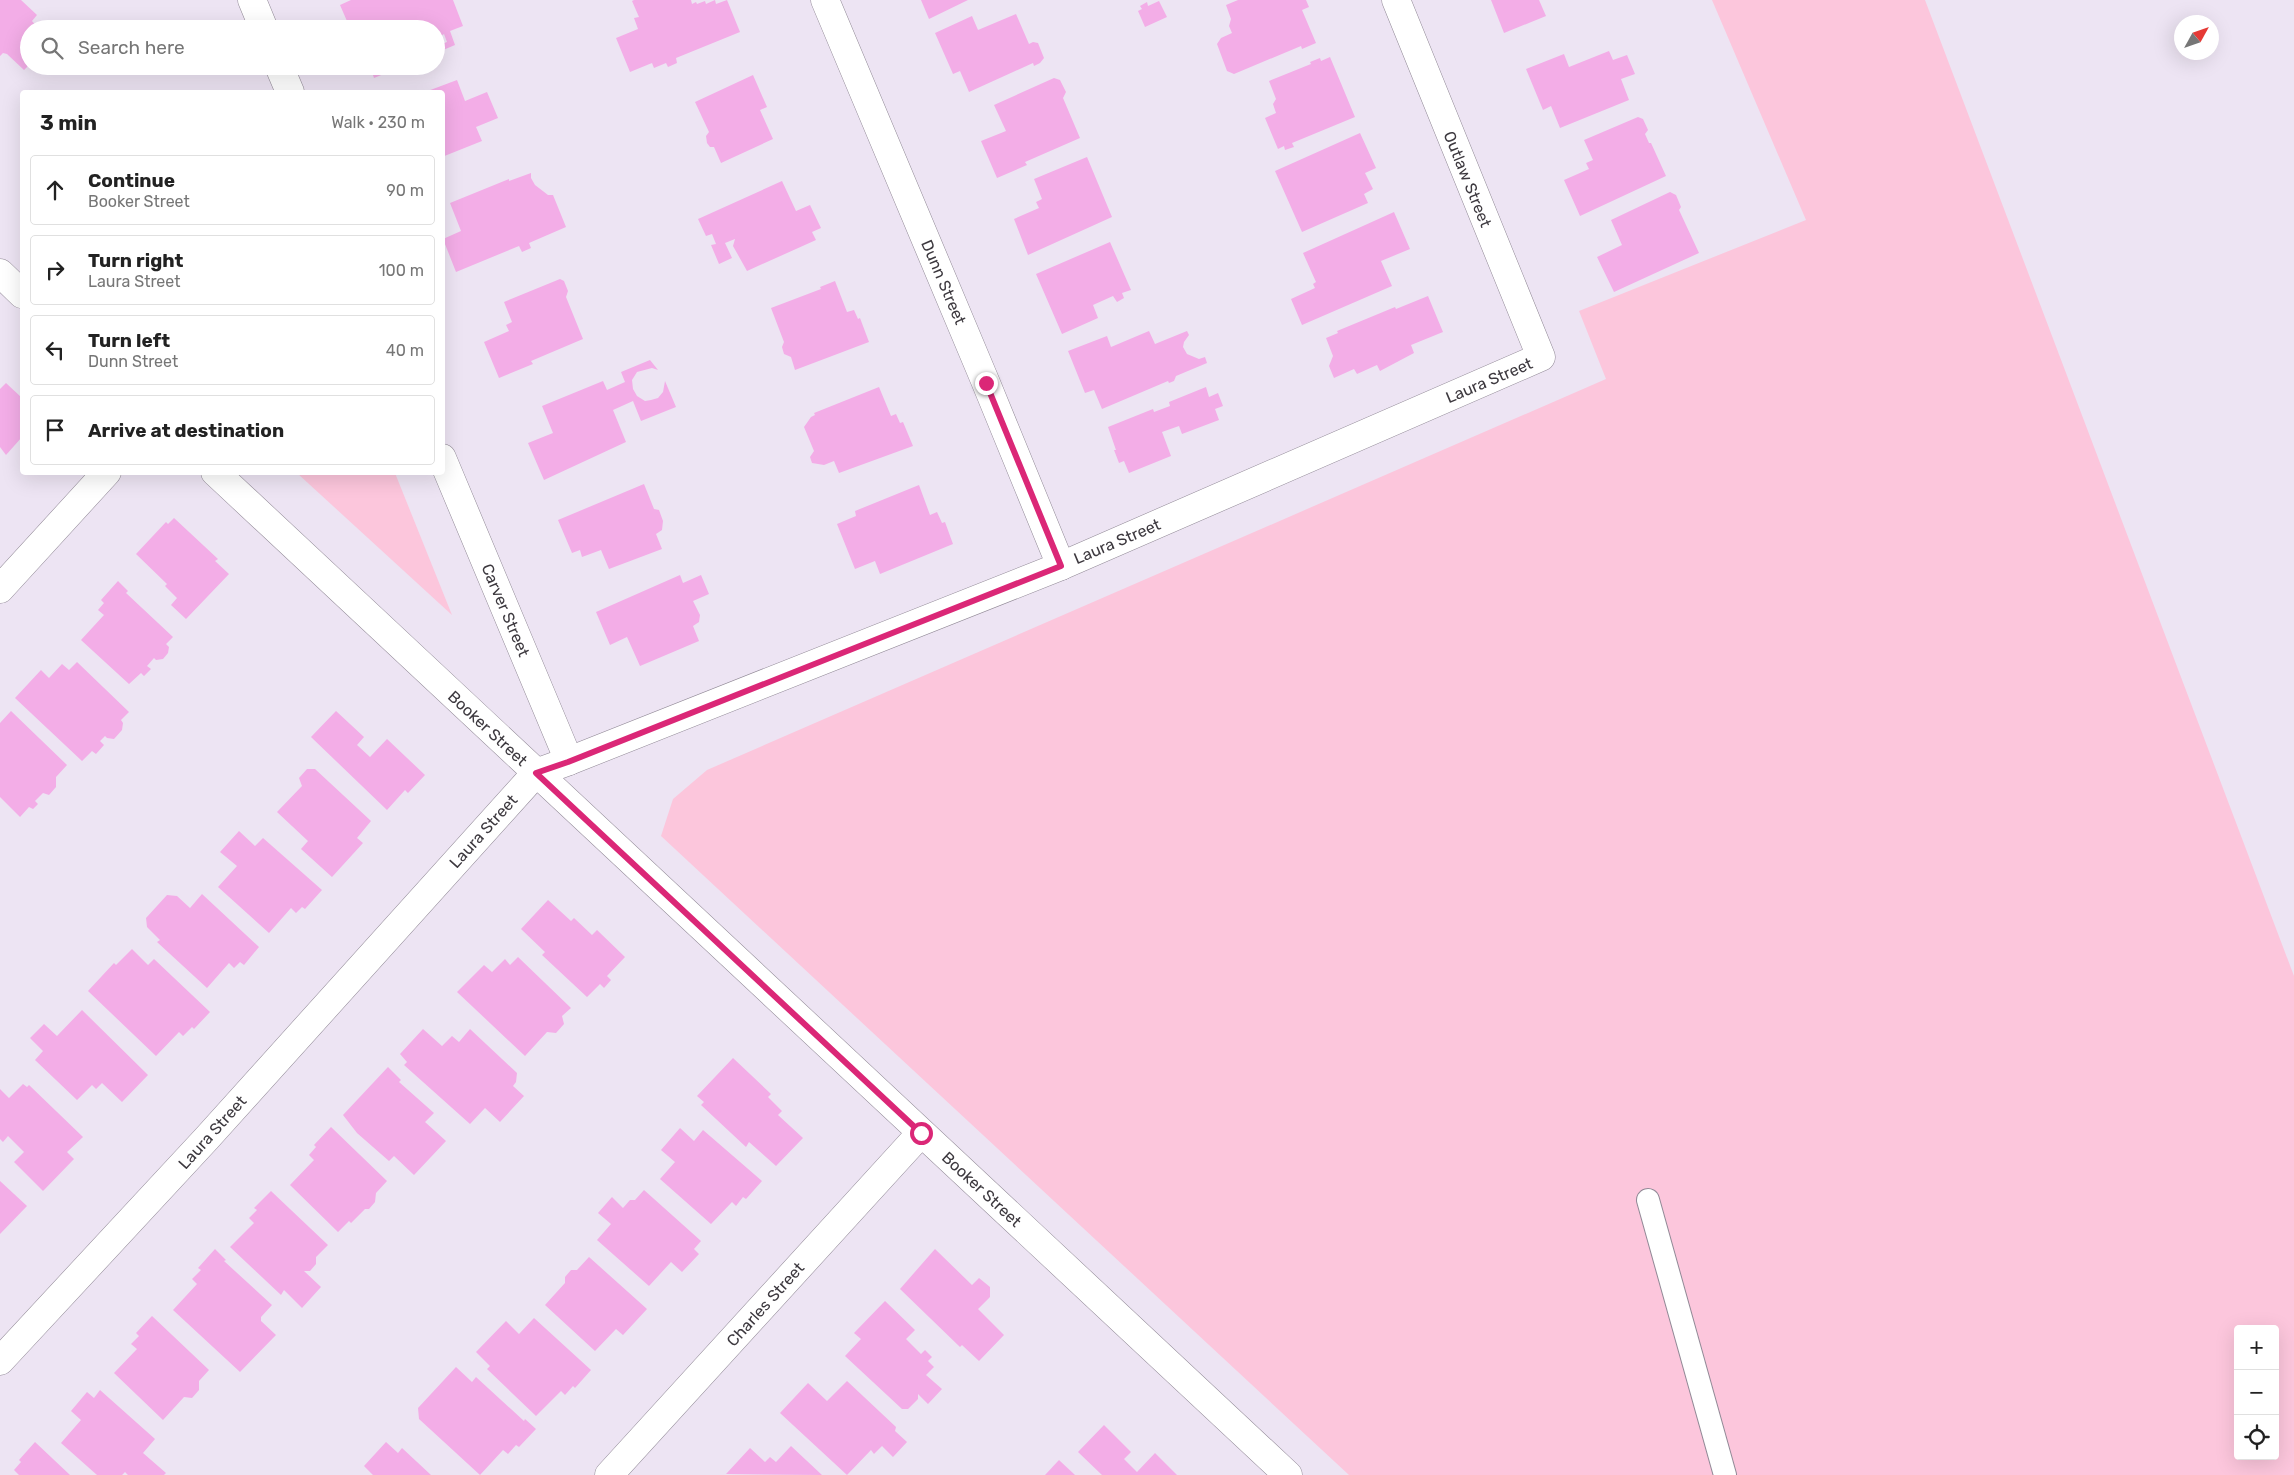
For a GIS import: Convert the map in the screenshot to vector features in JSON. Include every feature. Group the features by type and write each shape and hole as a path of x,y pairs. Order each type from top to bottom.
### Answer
{"street":[{"path":"252,0 260,20"},
{"name":"Dunn Street","path":"825,0 1061,566"},
{"name":"Outlaw Street","path":"1396,0 1541,357"},
{"path":"283,75 289,90"},
{"path":"0,273 20,292"},
{"name":"Laura Street","path":"0,1361 207,1138 536,773 568,762 1061,566 1541,357"},
{"name":"Carver Street","path":"445,465 568,762"},
{"path":"0,589 104,475"},
{"name":"Booker Street","path":"218,475 1288,1475"},
{"name":"Charles Street","path":"609,1475 921,1133"}],"lane":[{"path":"1648,1200 1725,1475"}],"shaded area":[{"path":"1712,0 1925,0 2294,976 2294,1475 1349,1475 661,836 673,799 707,770 1606,379 1579,311 1806,220"},
{"path":"299,475 396,475 452,615"}],"building":[{"path":"0,0 21,0 37,15 33,20 20,20 20,66 7,54 3,53 0,56"},
{"path":"351,0 453,0 463,26 450,31 455,45 445,49 445,43 447,42 445,37 445,20 347,20 340,5"},
{"path":"691,0 692,4 705,1 706,4 715,0 716,4 727,0 740,32 676,58 677,63 668,67 666,63 654,68 652,63 630,72 616,38 638,29 634,18 639,17 632,1"},
{"path":"921,0 968,0 929,19"},
{"path":"1238,0 1306,0 1309,7 1302,10 1316,43 1302,49 1301,46 1234,74 1227,71 1217,44 1221,38 1232,33 1229,26 1231,19 1226,5"},
{"path":"1491,0 1539,0 1546,16 1504,33"},
{"path":"1159,1 1167,17 1145,27 1138,11 1142,9 1140,6 1147,2 1148,6"},
{"path":"1016,14 1029,44 1033,42 1038,43 1044,58 1034,66 1033,63 969,92 960,71 953,74 935,33 972,16 978,30"},
{"path":"1609,51 1613,60 1627,55 1635,74 1621,79 1629,100 1560,128 1551,106 1543,110 1526,69 1564,54 1569,67"},
{"path":"1330,57 1355,117 1292,143 1294,147 1285,150 1284,146 1278,149 1265,118 1276,113 1273,104 1276,99 1269,81 1311,64 1310,62 1320,58 1321,61"},
{"path":"753,75 767,107 760,110 773,139 721,163 714,147 710,147 707,143 706,136 709,132 695,102"},
{"path":"1054,78 1060,80 1066,92 1063,98 1080,138 1025,162 1027,165 997,178 981,141 1006,131 994,105"},
{"path":"457,80 465,101 487,92 498,118 476,127 482,141 445,156 445,90 430,90"},
{"path":"1638,117 1643,119 1648,130 1645,134 1666,176 1580,216 1564,180 1589,169 1586,163 1593,160 1584,140"},
{"path":"1360,133 1376,168 1365,173 1373,189 1364,194 1368,203 1302,232 1275,171"},
{"path":"1087,157 1112,217 1028,255 1014,219 1039,208 1036,202 1042,199 1034,179"},
{"path":"531,173 531,178 535,185 548,195 553,195 566,227 529,243 531,248 522,252 519,246 456,272 445,244 445,238 461,231 450,203 509,179 509,181"},
{"path":"782,181 796,211 810,205 821,228 812,232 816,240 747,271 733,246 735,239 725,243 732,258 719,264 711,245 716,244 712,234 706,236 698,219"},
{"path":"1670,192 1676,195 1681,207 1679,210 1699,253 1614,292 1597,257 1622,245 1611,220"},
{"path":"1394,212 1410,249 1381,261 1392,286 1302,325 1291,299 1315,288 1313,284 1316,282 1303,253"},
{"path":"1110,242 1131,290 1122,293 1124,298 1117,302 1113,296 1093,305 1098,318 1062,334 1036,274"},
{"path":"560,279 564,281 568,291 566,297 583,339 531,361 533,364 499,378 484,342 509,331 506,325 512,322 504,302"},
{"path":"835,281 847,312 854,310 858,319 860,318 869,342 795,370 791,357 784,354 782,347 784,342 771,308 821,289 820,287"},
{"path":"1428,296 1443,332 1411,345 1414,353 1380,371 1377,365 1357,374 1354,369 1334,378 1329,366 1333,356 1326,338 1338,333 1337,331 1395,307 1396,309"},
{"path":"1149,331 1155,344 1187,331 1189,335 1183,347 1187,354 1199,359 1205,357 1207,363 1176,376 1174,381 1169,383 1168,381 1102,409 1094,390 1085,393 1068,351 1107,336 1111,347"},
{"path":"650,360 658,370 652,368 637,372 632,380 633,389 637,396 645,401 651,400 658,398 663,392 665,381 676,407 641,421 633,401 613,410 626,442 544,480 528,443 553,433 542,406 603,381 607,390 625,382 621,372"},
{"path":"6,383 20,396 20,439 6,455 0,447 0,389"},
{"path":"879,387 891,416 896,414 900,423 903,422 913,446 839,473 834,461 824,465 812,463 810,457 814,451 804,427 811,417 815,415 814,413"},
{"path":"1206,387 1209,397 1218,393 1223,406 1215,409 1219,420 1182,434 1179,426 1162,432 1171,456 1129,473 1124,461 1119,463 1108,427 1153,409 1154,412 1170,406 1169,402"},
{"path":"644,484 654,509 659,510 663,521 662,530 656,534 662,549 609,569 601,550 582,557 580,550 572,553 558,520"},
{"path":"919,485 930,515 937,512 942,523 945,522 953,544 880,574 875,561 855,569 837,524 856,516 855,511"},
{"path":"174,518 218,559 215,561 229,574 186,619 171,605 177,598 165,586 167,584 136,554 166,522 168,524"},
{"path":"680,575 683,583 701,575 709,594 693,601 700,615 699,622 693,626 699,641 640,666 627,637 610,645 596,612"},
{"path":"118,581 128,591 126,593 173,637 166,644 169,647 168,653 163,659 156,660 154,658 147,666 151,669 144,676 141,673 129,684 81,640 104,615 98,610 104,603 101,600"},
{"path":"77,662 129,712 121,720 123,723 122,730 114,739 105,736 100,741 104,745 96,754 92,751 82,761 15,698 41,670 49,678 62,664 69,670"},
{"path":"11,711 67,765 56,777 56,787 49,795 43,793 35,801 38,804 33,809 29,807 20,817 0,797 0,723"},
{"path":"336,711 364,737 357,745 370,757 387,739 425,775 408,793 405,790 387,810 311,737"},
{"path":"307,769 315,769 371,821 357,838 363,843 332,877 301,849 308,841 277,812 302,786 299,778"},
{"path":"239,831 255,846 263,838 322,890 305,909 302,907 296,913 291,908 269,933 218,887 237,866 220,852"},
{"path":"202,894 259,947 244,965 240,962 234,968 229,963 207,988 157,942 160,940 147,927 146,918 167,895 177,896 190,908"},
{"path":"548,900 571,921 574,918 592,935 597,930 625,957 607,976 611,980 604,988 600,984 587,997 542,955 545,952 521,929"},
{"path":"132,949 148,965 154,959 210,1012 194,1029 192,1027 183,1036 179,1032 156,1056 88,991 114,963 116,965"},
{"path":"518,957 571,1008 562,1016 564,1024 556,1033 547,1032 525,1056 457,992 484,965 492,972 505,959 510,965"},
{"path":"82,1010 148,1075 122,1102 102,1083 96,1089 92,1085 77,1100 35,1060 43,1051 30,1038 44,1024 57,1036"},
{"path":"423,1029 442,1046 452,1036 459,1042 470,1029 517,1073 516,1082 513,1086 524,1096 500,1122 485,1108 470,1124 404,1065 407,1062 400,1054"},
{"path":"733,1058 771,1094 768,1097 782,1111 778,1115 803,1138 776,1166 749,1142 746,1147 701,1105 704,1102 697,1096"},
{"path":"388,1067 401,1080 399,1082 434,1113 425,1122 446,1141 414,1175 394,1156 389,1161 357,1133 343,1115"},
{"path":"23,1084 27,1087 29,1085 83,1137 67,1152 74,1159 43,1191 14,1162 24,1152 8,1136 3,1142 0,1139 0,1089 9,1098"},
{"path":"331,1127 387,1181 376,1193 375,1202 369,1209 365,1209 351,1223 349,1221 338,1232 290,1185 314,1160 309,1155 316,1147 314,1145"},
{"path":"680,1128 694,1141 703,1130 762,1181 746,1199 743,1197 736,1206 732,1202 711,1224 660,1179 675,1162 661,1150"},
{"path":"0,1181 27,1206 0,1234"},
{"path":"644,1190 701,1241 694,1249 699,1254 682,1272 671,1262 649,1286 597,1240 611,1224 598,1213 612,1197 623,1208 630,1200 635,1200"},
{"path":"271,1191 328,1245 316,1257 316,1264 310,1271 304,1271 321,1287 302,1308 284,1290 281,1295 230,1247 254,1223 249,1218 257,1210 254,1208"},
{"path":"215,1249 226,1260 224,1261 272,1305 261,1317 261,1321 276,1335 240,1372 173,1310 197,1284 192,1279 201,1270 198,1268"},
{"path":"935,1249 972,1285 979,1278 990,1287 990,1297 978,1309 1004,1335 979,1361 962,1345 960,1347 900,1289"},
{"path":"589,1257 647,1309 623,1335 616,1329 595,1351 545,1305 565,1283 565,1277 571,1270 577,1270"},
{"path":"885,1301 915,1330 906,1339 921,1354 925,1350 932,1357 928,1361 934,1367 926,1375 942,1389 928,1404 918,1394 918,1399 908,1409 902,1409 845,1356 861,1339 854,1333"},
{"path":"152,1316 209,1370 199,1381 199,1390 192,1398 184,1397 163,1420 114,1373 137,1349 131,1344 139,1336 136,1333"},
{"path":"534,1318 591,1370 575,1388 573,1386 565,1395 561,1391 536,1416 487,1369 490,1366 476,1352 506,1321 519,1334"},
{"path":"456,1367 472,1382 476,1377 524,1421 525,1419 536,1429 519,1447 516,1445 508,1454 503,1450 480,1475 419,1419 418,1408"},
{"path":"847,1381 896,1427 895,1431 907,1442 893,1457 882,1446 874,1454 871,1450 847,1475 780,1413 808,1383 827,1401"},
{"path":"100,1390 155,1439 143,1453 166,1473 164,1475 128,1475 125,1472 122,1475 97,1475 61,1443 81,1420 71,1411 87,1392 94,1398"},
{"path":"1104,1425 1131,1452 1124,1459 1137,1472 1155,1453 1177,1475 1102,1475 1078,1452"},
{"path":"35,1442 70,1475 19,1475 14,1470 21,1462 19,1460"},
{"path":"386,1442 398,1453 402,1448 431,1475 373,1475 364,1466"},
{"path":"791,1446 822,1475 726,1474 750,1448 765,1462 770,1457 776,1462"},
{"path":"1059,1460 1075,1475 1045,1475"}],"route":[{"path":"921,1133 536,773 568,762 1061,566 986,383"}]}
